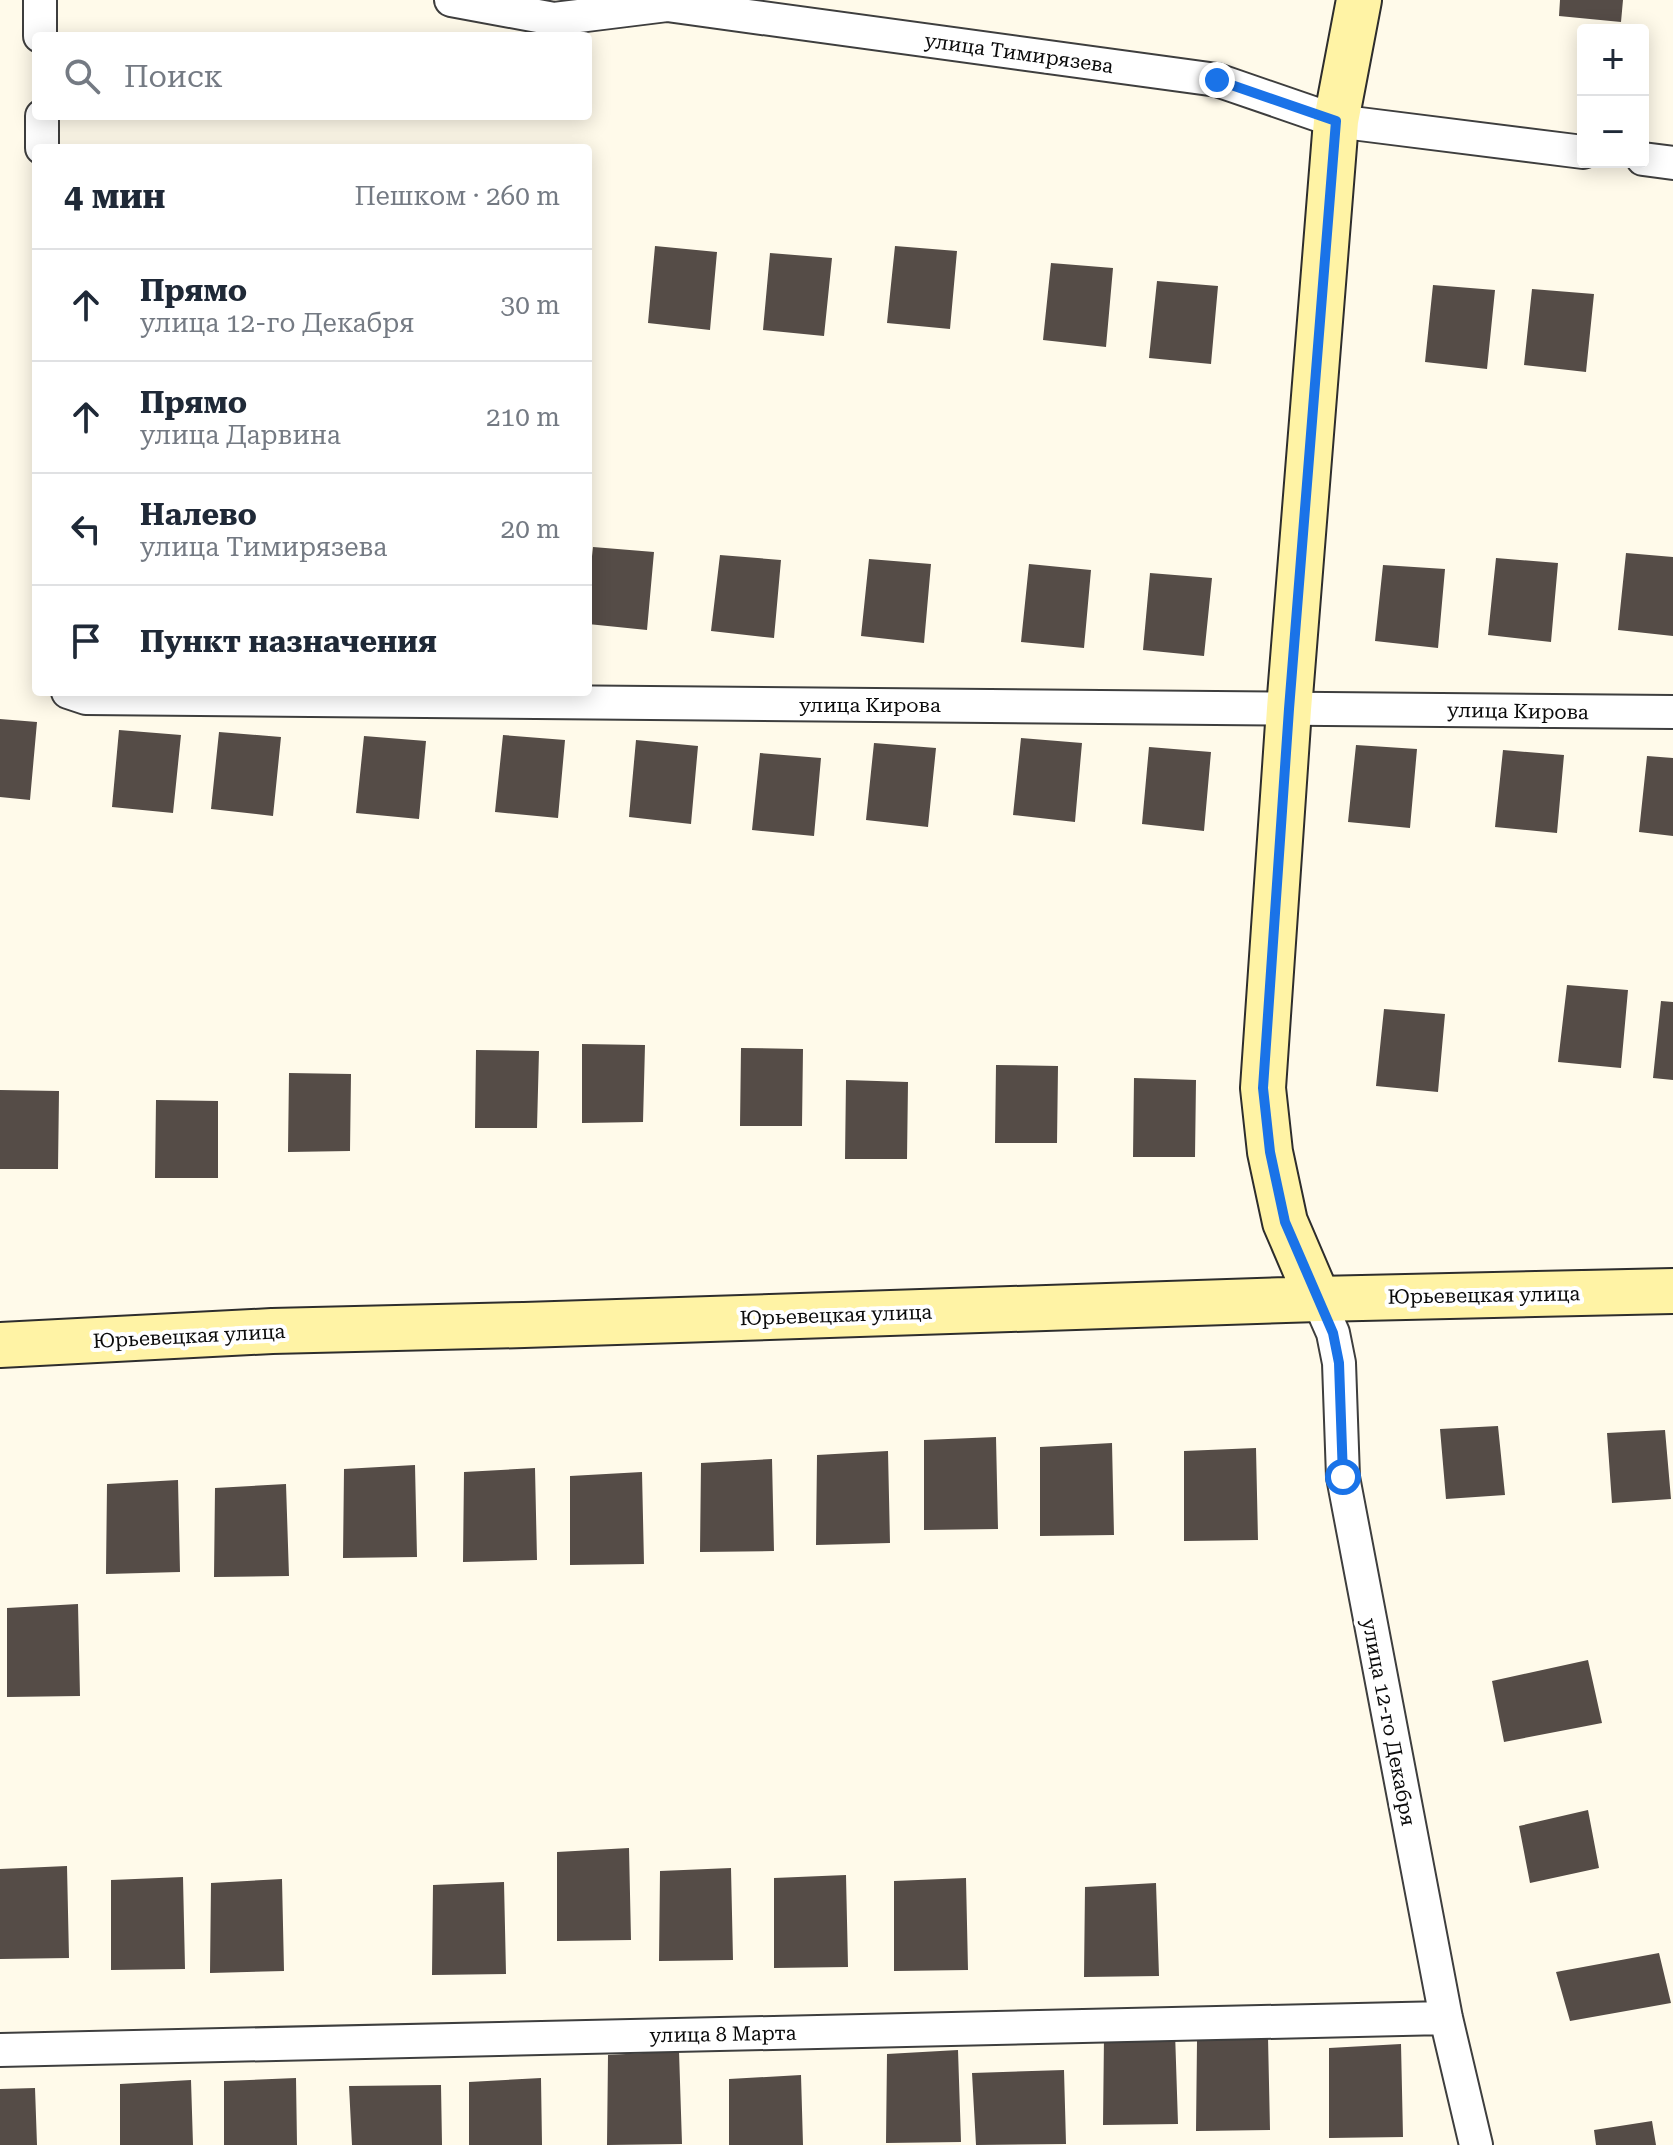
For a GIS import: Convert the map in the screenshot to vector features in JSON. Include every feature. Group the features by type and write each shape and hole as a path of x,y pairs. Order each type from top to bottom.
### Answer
{"main road":[{"path":"1318,1299 1285,1222 1270,1152 1263,1088 1289,709 1336,121 1359,0"},
{"name":"Юрьевецкая улица","path":"0,1345 272,1331 1673,1291"}],"street":[{"path":"40,0 40,32"},
{"name":"улица Тимирязева","path":"451,0 554,19 667,5 1217,80 1336,121 1577,151"},
{"path":"42,120 42,144"},
{"path":"1649,160 1673,163"},
{"name":"улица Кирова","path":"80,696 1673,712"},
{"name":"улица 12-го Декабря","path":"1318,1299 1333,1333 1339,1363 1343,1477 1446,2018 1476,2145"},
{"name":"улица 8 Марта","path":"0,2050 1446,2018"}],"building":[{"path":"1560,0 1623,0 1621,22 1559,16"},
{"path":"655,246 717,252 710,330 648,323"},
{"path":"895,246 957,251 950,329 887,323"},
{"path":"770,253 832,258 824,336 763,330"},
{"path":"1051,263 1113,268 1106,347 1043,340"},
{"path":"1157,281 1218,286 1211,364 1149,358"},
{"path":"1433,285 1495,290 1487,369 1425,362"},
{"path":"1532,289 1594,294 1586,372 1524,365"},
{"path":"593,547 654,552 647,630 592,624"},
{"path":"1626,553 1673,557 1673,636 1618,630"},
{"path":"720,555 781,560 774,638 711,631"},
{"path":"1496,558 1558,563 1551,642 1488,635"},
{"path":"869,559 931,564 924,643 861,636"},
{"path":"1029,564 1091,570 1084,648 1021,642"},
{"path":"1383,565 1445,569 1438,648 1375,641"},
{"path":"1150,573 1212,578 1204,656 1143,650"},
{"path":"0,719 37,722 30,800 0,797"},
{"path":"119,730 181,735 173,813 112,807"},
{"path":"219,732 281,737 273,816 211,809"},
{"path":"503,735 565,740 558,818 495,812"},
{"path":"364,736 426,741 419,819 356,813"},
{"path":"1021,738 1082,743 1075,822 1013,815"},
{"path":"636,740 698,746 691,824 629,817"},
{"path":"874,743 936,748 928,827 866,820"},
{"path":"1356,745 1417,749 1410,828 1348,822"},
{"path":"1149,747 1211,752 1204,831 1142,824"},
{"path":"1503,750 1564,755 1557,833 1495,827"},
{"path":"760,753 821,758 814,836 752,830"},
{"path":"1647,756 1673,758 1673,836 1639,832"},
{"path":"1567,985 1628,990 1621,1068 1558,1062"},
{"path":"1661,1001 1673,1002 1673,1080 1653,1078"},
{"path":"1384,1009 1445,1014 1438,1092 1376,1086"},
{"path":"582,1044 645,1045 643,1122 582,1123"},
{"path":"741,1048 803,1049 802,1126 740,1126"},
{"path":"476,1050 539,1051 537,1128 475,1128"},
{"path":"996,1065 1058,1066 1057,1143 995,1143"},
{"path":"289,1073 351,1074 350,1151 288,1152"},
{"path":"1134,1078 1196,1080 1195,1157 1133,1157"},
{"path":"846,1080 908,1082 907,1159 845,1159"},
{"path":"0,1090 59,1091 58,1169 0,1169"},
{"path":"156,1100 218,1101 218,1178 155,1178"},
{"path":"1498,1426 1505,1495 1446,1499 1440,1429"},
{"path":"1665,1430 1671,1499 1612,1503 1607,1433"},
{"path":"996,1437 998,1529 924,1530 924,1440"},
{"path":"1112,1443 1114,1535 1040,1536 1040,1447"},
{"path":"1256,1448 1258,1540 1184,1541 1184,1451"},
{"path":"888,1451 890,1543 816,1545 817,1455"},
{"path":"772,1459 774,1551 700,1552 701,1463"},
{"path":"415,1465 417,1557 343,1558 344,1469"},
{"path":"535,1468 537,1560 463,1562 464,1472"},
{"path":"642,1472 644,1564 570,1565 570,1476"},
{"path":"178,1480 180,1572 106,1574 107,1484"},
{"path":"286,1484 289,1576 214,1577 215,1488"},
{"path":"78,1604 80,1696 7,1697 7,1608"},
{"path":"1588,1660 1602,1723 1504,1742 1492,1681"},
{"path":"1588,1810 1599,1868 1530,1883 1519,1826"},
{"path":"629,1848 631,1940 557,1941 557,1852"},
{"path":"67,1866 69,1958 0,1959 0,1869"},
{"path":"731,1868 733,1960 659,1961 660,1871"},
{"path":"846,1875 848,1967 774,1968 774,1878"},
{"path":"183,1877 185,1969 111,1970 111,1880"},
{"path":"966,1878 968,1970 894,1971 894,1881"},
{"path":"282,1879 284,1971 210,1973 211,1883"},
{"path":"504,1882 506,1974 432,1975 433,1885"},
{"path":"1156,1883 1159,1976 1084,1977 1085,1887"},
{"path":"1659,1953 1671,2003 1570,2021 1556,1972"},
{"path":"1175,2032 1178,2124 1103,2125 1104,2036"},
{"path":"1268,2037 1270,2130 1196,2131 1197,2041"},
{"path":"1401,2044 1403,2137 1329,2138 1329,2048"},
{"path":"958,2050 961,2142 886,2143 887,2054"},
{"path":"679,2051 682,2144 607,2145 608,2055"},
{"path":"1064,2070 1066,2144 976,2145 972,2073"},
{"path":"801,2075 803,2145 729,2145 729,2079"},
{"path":"296,2078 297,2145 224,2145 224,2081"},
{"path":"541,2078 542,2145 469,2145 469,2082"},
{"path":"191,2080 193,2145 120,2145 120,2084"},
{"path":"441,2085 442,2145 352,2145 349,2086"},
{"path":"35,2088 37,2145 0,2145 0,2089"},
{"path":"1652,2121 1656,2145 1596,2145 1594,2130"}],"route":[{"path":"1217,80 1336,121 1289,709 1263,1088 1270,1152 1285,1222 1333,1333 1339,1363 1343,1477"}]}
